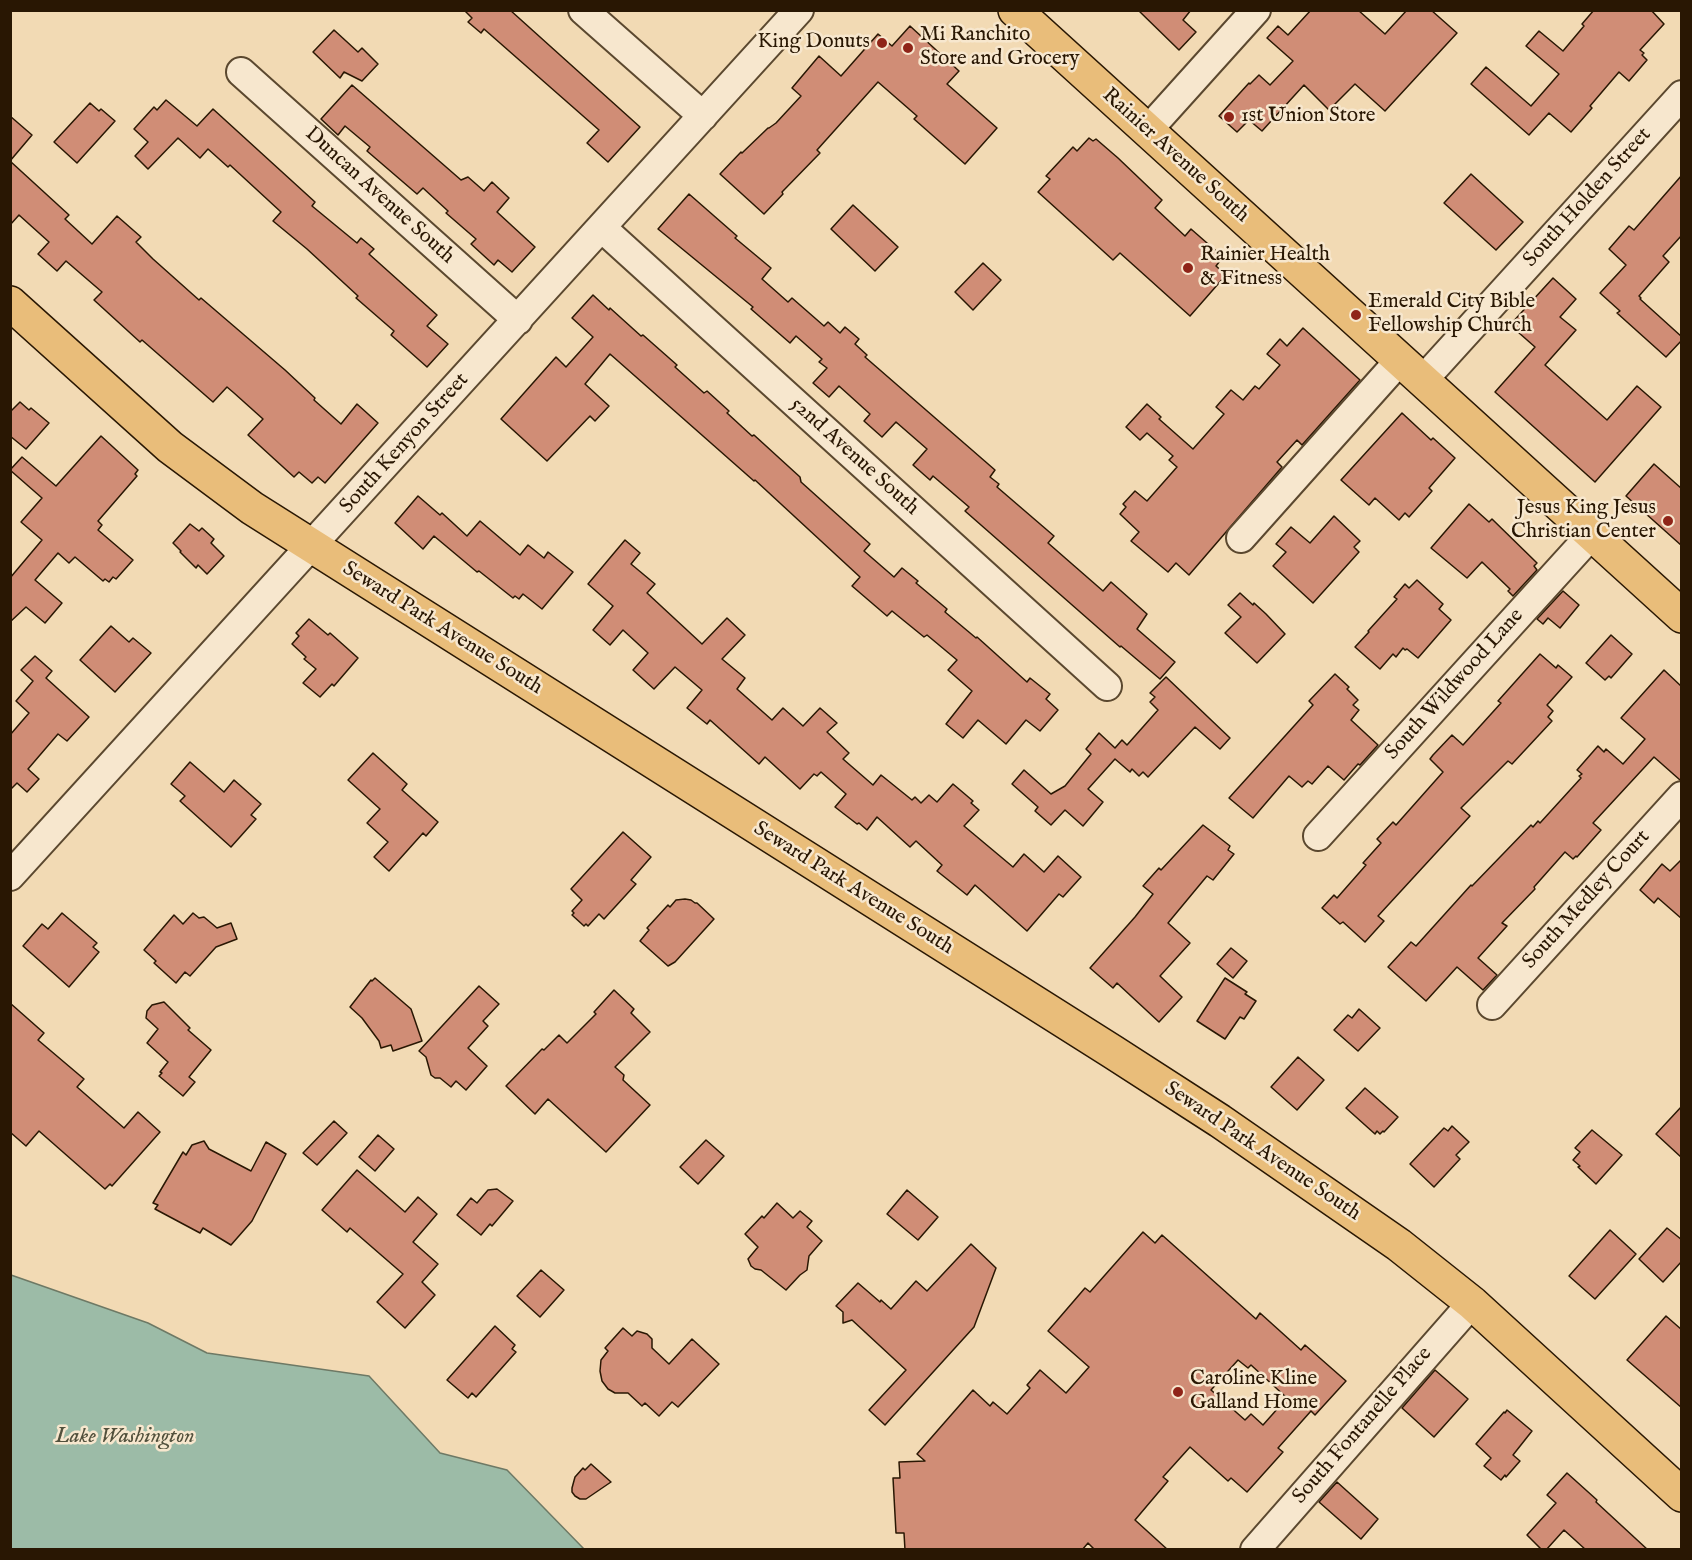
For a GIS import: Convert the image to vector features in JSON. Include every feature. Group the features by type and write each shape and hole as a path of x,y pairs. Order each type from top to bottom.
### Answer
{"main road":[{"name":"Rainier Avenue South","path":"1015,10 1682,616"},
{"name":"Seward Park Avenue South","path":"10,303 178,454 252,508 1221,1121 1399,1245 1472,1303 1682,1495"}],"street":[{"path":"583,10 703,116"},
{"name":"South Kenyon Street","path":"10,876 799,10"},
{"path":"1147,131 1256,10"},
{"name":"Duncan Avenue South","path":"241,72 518,320"},
{"name":"South Holden Street","path":"1241,538 1411,370 1682,95"},
{"name":"52nd Avenue South","path":"602,228 1107,686"},
{"name":"South Wildwood Lane","path":"1318,836 1592,534"},
{"name":"South Medley Court","path":"1492,1005 1682,796"},
{"name":"South Fontanelle Place","path":"1255,1550 1472,1303"}],"water":[{"name":"Lake Washington","path":"11,1275 148,1323 207,1353 369,1376 440,1453 507,1470 584,1549 11,1549"}],"building":[{"path":"464,10 510,10 640,127 608,162 587,143 599,130 484,29 481,33 468,22 472,18"},
{"path":"1138,10 1191,10 1183,20 1196,32 1179,50"},
{"path":"1311,10 1358,10 1385,34 1407,10 1431,10 1457,33 1385,111 1355,84 1329,110 1304,85 1262,131 1249,120 1237,132 1219,116 1259,75 1270,85 1293,61 1267,38 1278,26 1288,35"},
{"path":"1594,10 1651,10 1664,24 1640,50 1647,60 1629,81 1619,72 1571,132 1549,113 1529,135 1471,84 1486,67 1531,106 1559,74 1526,46 1539,31 1563,51"},
{"path":"910,26 959,71 947,84 997,128 965,164 914,119 917,116 878,82 817,150 820,153 764,214 720,174 741,152 776,123 801,96 792,88 819,56 841,76 878,34 892,46"},
{"path":"334,30 358,52 362,48 378,64 362,81 344,72 340,78 313,52"},
{"path":"352,85 461,180 468,177 484,191 492,182 509,198 497,212 535,247 512,272 498,260 494,265 471,244 476,239 446,213 448,211 423,188 417,194 367,151 370,147 345,126 338,135 321,119"},
{"path":"166,100 197,126 213,109 315,202 312,206 357,243 361,238 374,249 369,254 437,315 427,326 448,344 427,367 391,335 394,331 356,298 358,296 273,221 281,212 230,165 228,167 208,149 200,158 178,138 148,169 135,156 148,142 134,129 154,107 157,110"},
{"path":"90,103 115,121 77,163 54,142"},
{"path":"10,116 32,135 10,161"},
{"path":"1089,138 1093,141 1096,139 1162,200 1155,208 1185,236 1191,229 1223,257 1216,266 1226,275 1190,316 1120,253 1113,260 1038,192 1050,179 1046,176 1073,147 1077,151"},
{"path":"10,161 69,215 65,219 92,244 117,216 141,237 136,242 153,259 285,370 341,424 357,404 378,423 325,483 318,477 312,483 299,472 294,477 248,435 263,419 234,393 227,387 213,402 142,340 140,342 94,300 102,292 66,261 57,271 38,254 49,242 19,215 10,225"},
{"path":"1471,174 1523,222 1496,250 1444,203"},
{"path":"1682,175 1682,235 1663,256 1669,262 1639,296 1682,337 1682,340 1666,357 1617,313 1620,311 1600,293 1626,265 1609,249 1629,226 1634,230"},
{"path":"689,194 737,236 735,238 771,268 762,279 788,302 792,298 824,326 828,322 840,333 845,327 859,339 855,344 867,355 865,357 995,470 990,477 999,484 997,487 1054,536 1048,543 1103,591 1111,582 1147,614 1137,629 1175,662 1160,679 1120,647 965,511 969,507 933,476 930,480 913,465 927,449 896,422 882,437 864,421 870,414 839,386 829,397 813,383 827,368 819,362 822,359 796,336 790,343 751,309 753,307 658,229"},
{"path":"853,205 898,247 875,271 831,229"},
{"path":"983,263 1001,280 973,310 955,292"},
{"path":"1553,278 1576,299 1560,317 1576,330 1545,365 1607,420 1637,386 1661,407 1595,482 1495,392 1535,347 1510,325"},
{"path":"593,295 677,365 675,367 704,393 707,391 729,411 727,413 800,477 801,482 870,544 864,551 894,577 902,568 947,609 945,612 1027,682 1030,678 1050,694 1046,699 1058,710 1040,731 1026,720 1006,744 978,720 963,738 946,724 972,691 948,670 957,660 927,635 924,637 892,611 887,616 852,586 860,577 755,480 610,354 585,384 609,406 595,421 590,416 547,461 501,419 556,357 566,367 593,337 572,318"},
{"path":"1303,328 1360,380 1302,445 1297,440 1277,462 1282,467 1189,575 1176,563 1168,572 1131,541 1139,532 1120,514 1126,507 1123,504 1135,491 1147,501 1177,467 1169,460 1173,456 1147,433 1140,440 1126,427 1147,404 1161,417 1159,419 1193,449 1224,414 1216,407 1231,390 1243,400 1255,386 1259,389 1280,365 1267,354 1280,339 1287,346"},
{"path":"20,402 49,423 26,449 10,436 10,412"},
{"path":"1402,413 1431,440 1433,438 1455,458 1429,488 1432,491 1409,517 1405,513 1399,520 1375,498 1369,505 1341,480"},
{"path":"101,436 138,470 135,474 137,476 98,521 102,525 98,530 133,560 116,579 113,577 109,582 105,579 103,581 75,557 69,563 58,553 35,580 62,603 45,623 26,607 10,622 10,578 42,540 21,522 42,498 10,470 22,457 56,486"},
{"name":"Jesus King Jesus Christian Center","path":"1654,464 1682,489 1682,546 1626,496"},
{"path":"418,496 440,515 442,513 467,536 480,521 520,555 528,545 544,558 548,552 573,572 542,609 523,594 519,599 515,596 513,598 434,536 423,549 395,523"},
{"path":"1469,504 1489,522 1492,519 1537,563 1534,566 1537,570 1513,596 1508,591 1510,589 1482,562 1467,578 1431,548"},
{"path":"1334,516 1360,541 1354,547 1359,552 1313,603 1273,566 1286,552 1276,544 1291,527 1310,543"},
{"path":"190,524 199,531 202,528 214,539 211,543 224,556 207,574 198,565 196,568 173,543"},
{"path":"625,540 640,553 631,564 655,584 647,593 702,644 727,618 745,635 722,659 745,678 737,689 772,720 783,708 803,726 820,708 837,723 827,732 849,753 843,759 873,785 881,775 912,800 915,797 921,803 929,795 937,802 953,784 973,801 971,803 979,810 964,826 1013,867 1024,854 1044,872 1058,856 1081,877 1063,897 1059,894 1027,931 975,885 967,895 937,871 942,865 916,841 910,847 877,817 867,830 859,823 857,824 835,807 846,794 821,772 817,776 814,774 800,789 765,757 759,764 710,720 707,724 687,708 702,690 675,667 654,689 633,670 648,653 623,630 610,645 593,630 613,606 588,584"},
{"path":"1417,580 1443,604 1439,609 1451,620 1418,658 1403,648 1396,657 1393,654 1380,669 1355,647 1397,599 1394,597 1405,584 1409,588"},
{"path":"1563,591 1579,605 1560,628 1548,618 1543,624 1537,619"},
{"path":"1240,593 1253,605 1254,603 1285,634 1257,663 1225,633 1241,617 1228,605"},
{"path":"309,619 328,635 330,633 358,658 334,686 332,684 320,697 303,683 316,669 292,644 299,636 296,633"},
{"path":"111,626 129,642 133,638 151,653 115,692 80,660"},
{"path":"1611,635 1632,654 1611,678 1609,676 1605,680 1586,663"},
{"path":"1540,654 1556,668 1558,665 1572,677 1547,705 1553,711 1548,717 1552,721 1512,764 1508,761 1461,808 1470,816 1378,916 1384,921 1365,942 1343,922 1340,924 1322,908 1334,895 1337,898 1366,865 1363,863 1381,843 1377,839 1393,822 1396,825 1443,772 1430,759 1433,755 1452,735 1463,745 1501,703 1498,701"},
{"path":"35,656 52,671 46,678 89,717 67,741 58,734 28,769 39,779 27,792 17,783 10,790 10,735 29,713 16,701 33,681 21,670"},
{"path":"1664,670 1682,687 1682,780 1654,757 1593,823 1601,830 1577,857 1573,859 1565,852 1534,887 1535,889 1502,923 1507,926 1478,958 1497,975 1483,990 1457,967 1426,1001 1388,967 1411,942 1416,946 1471,885 1531,825 1533,827 1538,821 1540,823 1581,778 1579,776 1582,774 1577,770 1598,746 1604,752 1606,749 1623,764 1645,739 1621,718"},
{"path":"1335,674 1349,687 1347,689 1358,700 1353,705 1359,710 1351,720 1378,745 1344,780 1328,766 1312,784 1308,781 1302,787 1289,776 1253,818 1229,798 1313,705 1309,701"},
{"path":"1166,677 1230,738 1220,749 1195,727 1148,777 1143,772 1139,776 1132,769 1130,772 1115,759 1088,789 1103,802 1083,826 1065,810 1051,825 1035,811 1038,807 1012,784 1024,770 1051,794 1065,786 1091,754 1086,749 1099,733 1115,748 1122,740 1127,745 1158,710 1150,702 1155,697 1150,693"},
{"path":"373,753 407,784 402,790 438,822 426,836 423,833 389,871 374,857 388,842 367,823 380,809 348,780"},
{"path":"190,762 224,792 234,780 261,804 251,815 256,819 231,847 180,801 185,796 171,784"},
{"path":"1203,825 1230,846 1228,850 1234,854 1213,880 1207,876 1168,923 1190,943 1160,976 1182,997 1159,1022 1117,983 1113,988 1090,968 1153,894 1143,886"},
{"path":"623,832 651,857 631,880 636,884 604,919 599,914 588,926 586,924 584,926 572,915 574,913 572,911 582,900 571,889"},
{"path":"1682,859 1682,919 1658,898 1654,903 1640,890 1662,864 1670,871"},
{"path":"685,899 697,903 714,919 675,962 668,966 640,941 649,930 647,928 668,905 670,907 676,900"},
{"path":"62,913 97,943 93,947 99,952 69,987 23,946 42,924 48,929"},
{"path":"193,913 199,918 204,917 217,928 231,923 237,939 216,947 190,976 185,972 176,983 154,963 156,961 144,950 174,915 183,924"},
{"path":"1231,948 1247,961 1233,978 1217,964"},
{"path":"375,978 411,1009 422,1041 393,1051 391,1045 381,1048 379,1041 362,1018 350,1007"},
{"path":"1225,978 1247,992 1245,994 1256,1001 1244,1019 1240,1017 1225,1039 1197,1021"},
{"path":"479,986 499,1004 483,1021 488,1026 468,1048 487,1066 466,1090 456,1081 451,1087 440,1078 431,1075 426,1057 419,1051"},
{"path":"614,990 634,1009 631,1013 650,1032 615,1067 624,1075 623,1080 650,1105 606,1152 548,1099 535,1114 506,1086 559,1035 567,1043 596,1014 594,1012"},
{"path":"164,1002 190,1028 188,1030 211,1050 189,1077 195,1082 183,1096 159,1076 168,1062 147,1043 158,1029 146,1018 147,1011 152,1005"},
{"path":"10,1003 44,1033 38,1040 84,1079 77,1087 124,1128 138,1112 160,1132 112,1186 110,1184 105,1189 39,1131 26,1146 10,1132"},
{"path":"1359,1009 1380,1028 1358,1051 1334,1030 1348,1015 1352,1018"},
{"path":"1298,1057 1324,1080 1297,1110 1271,1087"},
{"path":"1365,1088 1398,1117 1380,1134 1377,1131 1375,1134 1346,1108"},
{"path":"1682,1106 1682,1158 1656,1134"},
{"path":"334,1121 347,1133 317,1165 303,1153"},
{"path":"1452,1126 1469,1142 1456,1155 1460,1159 1434,1187 1410,1164 1444,1128 1448,1131"},
{"path":"1592,1130 1622,1155 1596,1184 1573,1160 1580,1152 1575,1148"},
{"path":"378,1135 394,1149 375,1171 359,1157"},
{"path":"706,1140 724,1156 698,1184 680,1167"},
{"path":"204,1141 209,1149 251,1171 266,1142 286,1154 252,1221 231,1245 203,1228 200,1233 155,1209 158,1205 153,1203 183,1152 186,1155 192,1145"},
{"path":"357,1170 405,1212 418,1197 437,1214 413,1242 438,1264 422,1282 435,1295 405,1328 377,1302 403,1274 350,1228 347,1232 322,1210"},
{"path":"497,1189 513,1201 492,1226 490,1224 481,1235 457,1215 471,1198 477,1203 488,1190"},
{"path":"907,1190 938,1217 918,1240 887,1214"},
{"path":"777,1203 793,1218 800,1211 812,1221 807,1227 822,1241 809,1256 807,1270 786,1290 761,1270 751,1266 748,1259 758,1247 745,1234"},
{"path":"1667,1228 1682,1240 1682,1261 1663,1282 1639,1259"},
{"path":"1610,1230 1636,1254 1595,1299 1569,1276"},
{"name":"Caroline Kline Galland Home","path":"1143,1232 1155,1243 1162,1235 1256,1319 1260,1313 1301,1350 1305,1345 1346,1381 1315,1415 1311,1411 1278,1448 1283,1452 1247,1492 1231,1478 1228,1481 1190,1447 1163,1477 1168,1481 1135,1520 1168,1550 1095,1550 1088,1543 1082,1550 905,1550 904,1533 896,1533 893,1478 900,1478 899,1462 925,1461 917,1454 973,1390 990,1406 993,1402 1007,1414 1030,1388 1027,1385 1040,1370 1066,1393 1089,1367 1048,1331 1085,1288 1090,1292","holes":["1238,1360 1248,1368 1251,1365 1287,1398 1263,1425 1251,1414 1245,1420 1211,1390"]},
{"path":"971,1244 996,1268 974,1327 885,1425 869,1410 906,1370 852,1320 843,1323 843,1312 836,1306 858,1283 891,1309 916,1281 927,1291"},
{"path":"541,1270 564,1290 540,1317 517,1296"},
{"path":"1666,1316 1682,1330 1682,1408 1627,1360"},
{"path":"495,1326 515,1345 512,1349 516,1352 476,1397 472,1393 468,1398 447,1380"},
{"path":"623,1328 632,1336 637,1331 647,1334 652,1339 652,1348 669,1364 692,1339 719,1364 678,1407 672,1402 659,1416 645,1403 642,1406 628,1393 615,1393 608,1389 602,1381 601,1360 608,1351 605,1348"},
{"path":"1435,1370 1468,1399 1434,1437 1402,1408"},
{"path":"1507,1410 1532,1431 1513,1455 1520,1461 1501,1480 1484,1466 1491,1458 1476,1444"},
{"path":"591,1464 611,1482 586,1499 580,1499 572,1492 575,1477 583,1468 585,1470"},
{"path":"1567,1473 1648,1550 1586,1550 1564,1530 1546,1550 1542,1550 1527,1535 1556,1503 1547,1495"},
{"path":"1337,1482 1378,1519 1361,1539 1319,1502"}],"place":[{"name":"King Donuts","path":"882,43"},
{"name":"Mi Ranchito Store and Grocery","path":"908,48"},
{"name":"1st Union Store","path":"1229,117"},
{"name":"Rainier Health & Fitness","path":"1188,268"},
{"name":"Emerald City Bible Fellowship Church","path":"1356,315"},
{"name":"Jesus King Jesus Christian Center","path":"1668,521"},
{"name":"Caroline Kline Galland Home","path":"1178,1392"}]}
